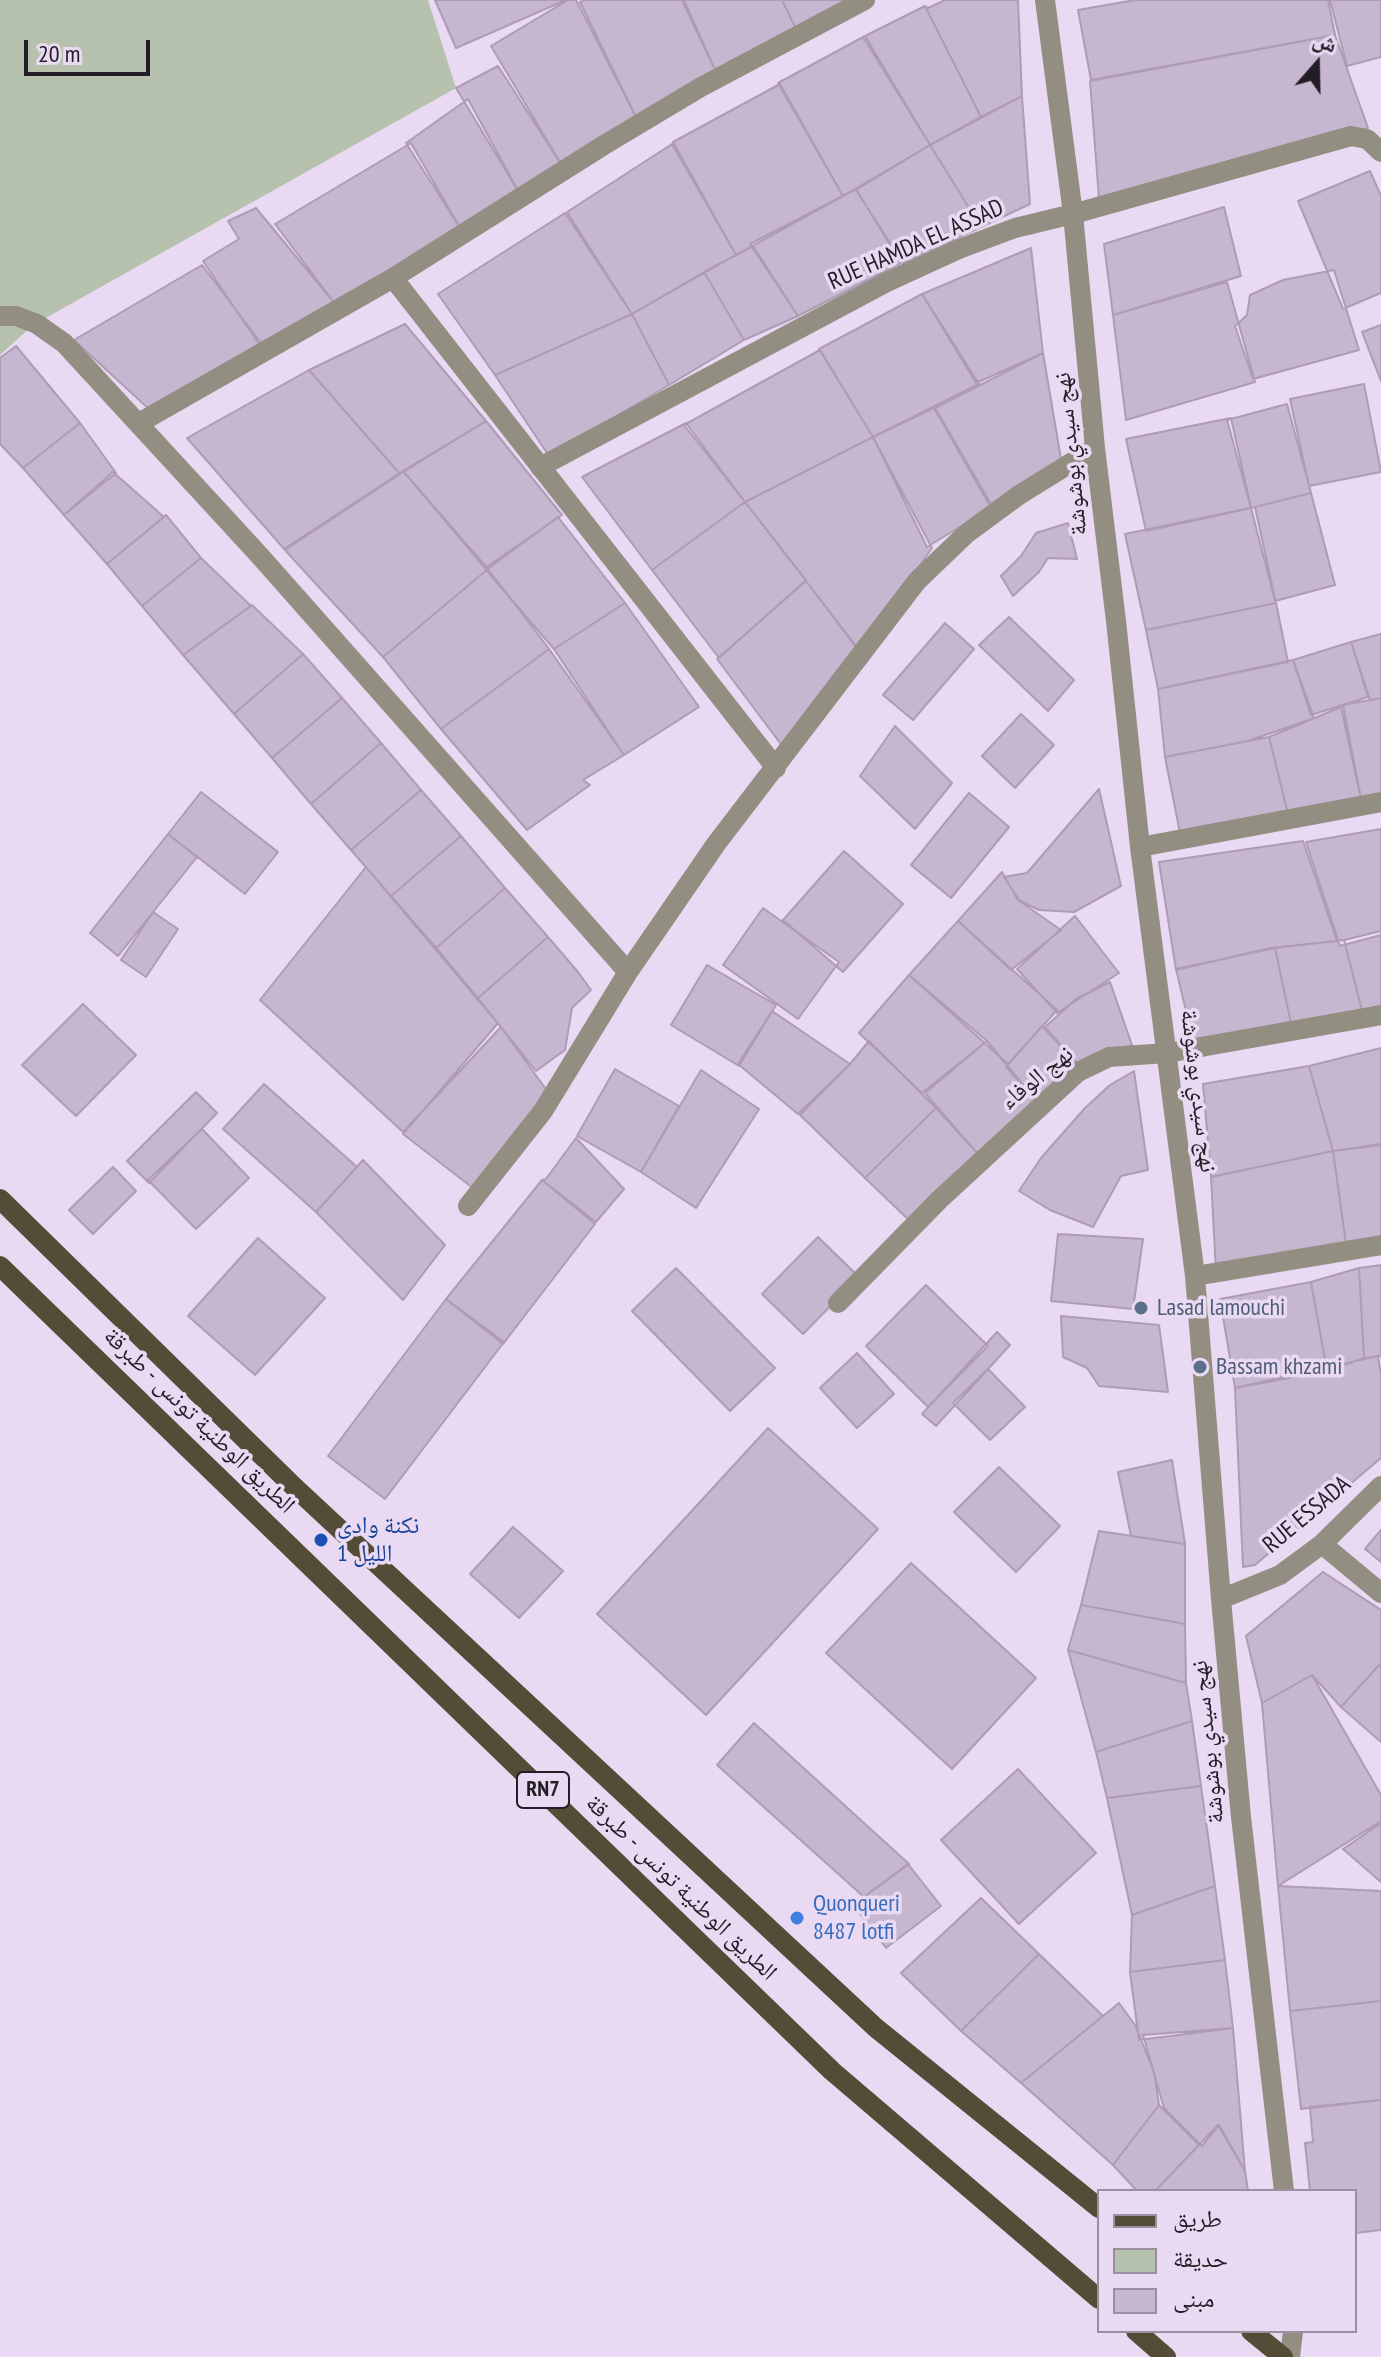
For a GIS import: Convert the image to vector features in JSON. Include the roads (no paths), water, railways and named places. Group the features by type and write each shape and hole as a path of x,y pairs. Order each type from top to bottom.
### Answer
{"main road":[{"name":"الطريق الوطنية تونس - طبرقة","path":"0,1199 290,1483 876,2028 1097,2206"},
{"name":"الطريق الوطنية تونس - طبرقة","path":"0,1266 832,2071 1097,2297"},
{"path":"1138,2333 1166,2357"},
{"path":"1253,2333 1283,2357"}],"street":[{"path":"139,423 393,278 701,87 865,0"},
{"name":"نهج سيدي بوشوشة","path":"1045,0 1073,214 1095,448 1140,847 1195,1276 1241,1817 1284,2189"},
{"name":"RUE HAMDA EL ASSAD","path":"540,467 887,282 959,249 1015,228 1351,136 1367,139 1381,152"},
{"path":"393,278 776,768"},
{"path":"0,316 16,316 37,324 64,343 139,423 628,972"},
{"path":"468,1206 543,1111 628,972 716,844 917,581 966,534 1019,495 1095,448"},
{"path":"1140,847 1381,802"},
{"name":"نهج الوفاء","path":"838,1303 939,1200 1078,1072 1109,1057 1167,1053 1381,1015"},
{"path":"1195,1276 1381,1245"},
{"name":"RUE ESSADA","path":"1221,1599 1280,1575 1322,1544 1381,1486"},
{"path":"1322,1544 1381,1593"},
{"path":"1290,2357 1293,2333"}],"place":[{"name":"Lasad lamouchi","path":"1141,1308"},
{"name":"Bassam khzami","path":"1200,1367"},
{"name":"نكنة وادى الليل 1","path":"321,1540"},
{"name":"Quonqueri 8487 lotfi","path":"797,1918"}]}
